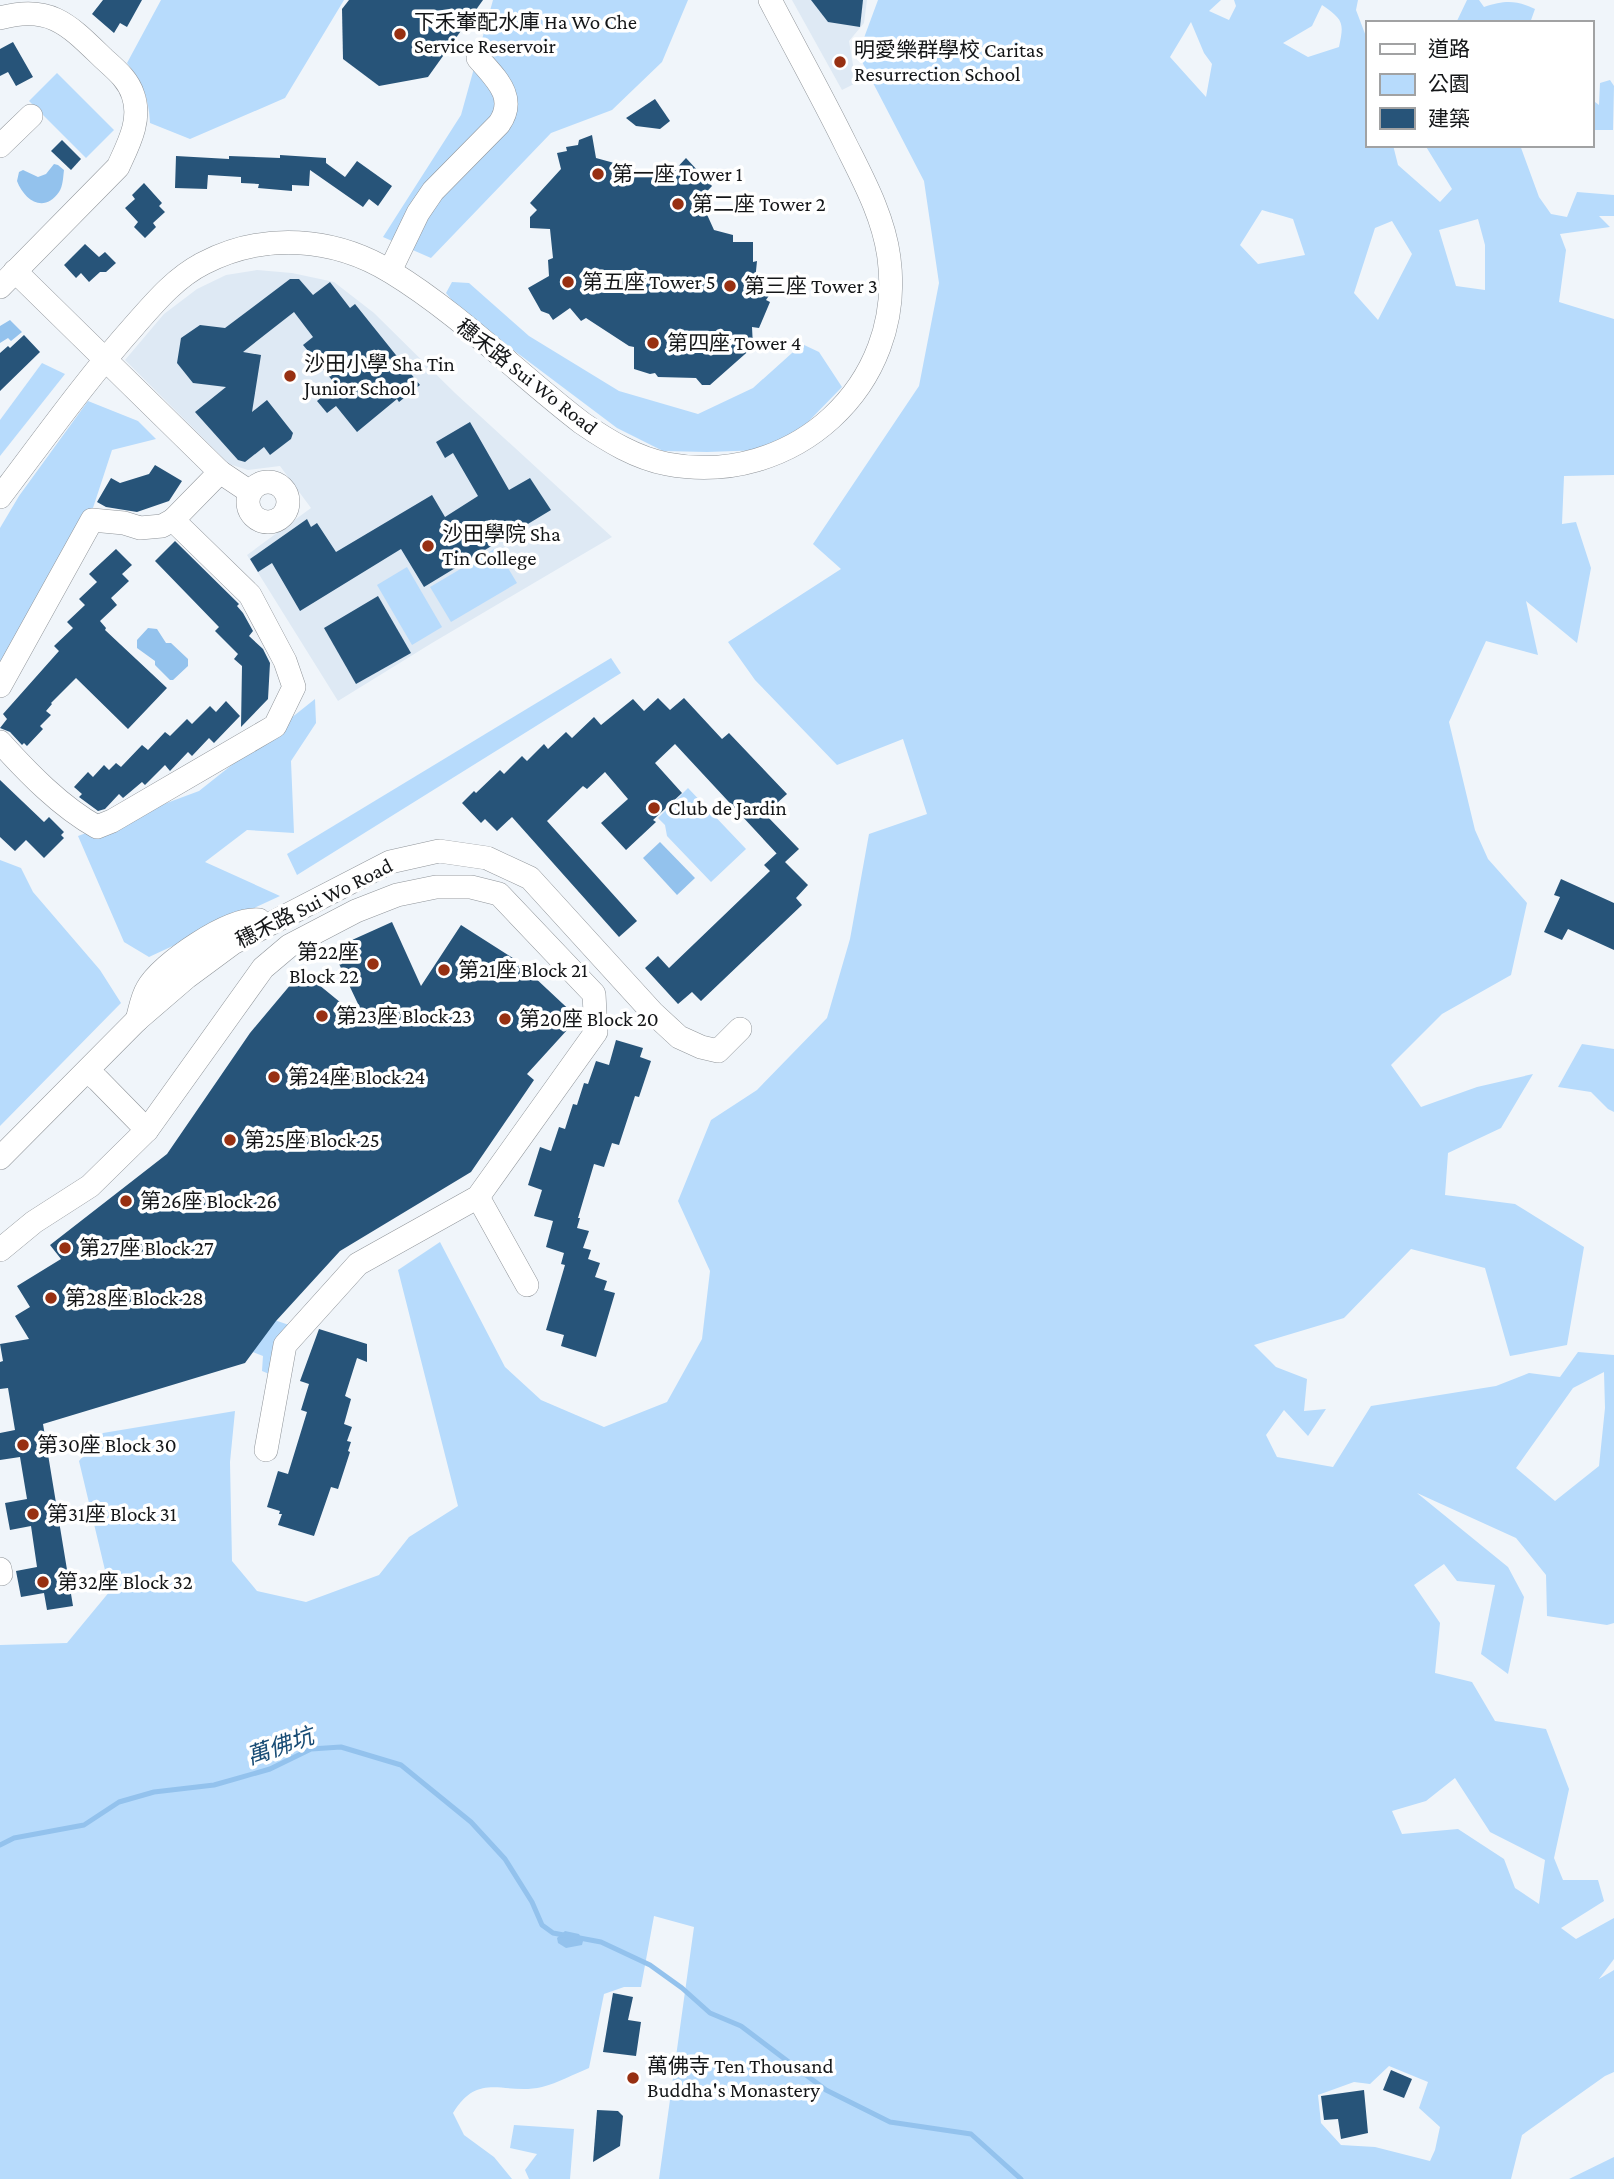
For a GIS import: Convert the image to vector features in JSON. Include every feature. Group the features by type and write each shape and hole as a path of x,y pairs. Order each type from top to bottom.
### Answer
{"street":[{"name":"穗禾路 Sui Wo Road","path":"0,497 104,360 164,291 202,263 238,248 270,242 313,244 362,257 390,271 429,298 582,423 604,438 644,458 665,464 693,467 738,466 769,457 816,432 854,392 874,359 890,308 889,257 881,223 867,186 770,0"},
{"path":"0,18 17,13 36,13 71,26 125,79 134,96 136,118 129,144 118,167 8,279 104,360 220,471 250,492"},
{"path":"390,271 428,197 499,124 507,110 505,92 478,58"},
{"path":"0,146 31,116"},
{"path":"0,685 92,520 124,523 140,528 162,526 173,520 220,471"},
{"path":"0,742 83,820 97,827 275,726 294,687 285,661 250,595 173,520"},
{"name":"穗禾路 Sui Wo Road","path":"0,1158 137,1020 187,976 233,943 390,862 439,851 487,858 530,878 653,1013 679,1037 718,1051 740,1029"},
{"path":"0,1250 34,1222 90,1186 147,1130 263,968 289,946 356,911 397,895 436,887 471,887 499,894 594,994 596,1032 478,1197 358,1264 285,1345 266,1450"},
{"path":"87,1071 147,1130"},
{"path":"478,1197 527,1285"}],"shaded area":[{"name":"明愛樂群學校 Caritas Resurrection School","path":"792,0 867,0 864,23 849,41 856,83 842,90"},
{"path":"54,164 64,170 59,192 47,202 29,199 17,181 19,172 23,170 38,177 46,174"},
{"path":"257,270 292,273 334,282 374,313 455,393 612,537 338,701 247,555 311,508 280,466 248,470 229,464 125,360 164,314 197,289 226,275"},
{"path":"10,320 22,332 11,341 8,338 0,343 0,326"},
{"path":"148,628 157,629 166,643 171,643 188,659 188,666 173,680 155,665 155,661 137,648 137,640"},
{"path":"660,842 695,878 677,895 643,858"},
{"path":"565,1931 579,1934 582,1945 566,1948 558,1943 557,1938"}],"green space":[{"path":"161,0 344,0 285,98 190,139 150,123 144,91 127,63"},
{"path":"493,0 688,0 662,62 612,110 551,133 431,258 383,237 461,115"},
{"path":"878,0 1221,0 1209,11 1229,20 1236,6 1234,0 1358,0 1356,10 1366,36 1366,147 1394,147 1398,165 1440,202 1452,189 1426,147 1521,147 1539,197 1551,214 1567,217 1577,192 1614,195 1614,216 1599,216 1610,227 1560,234 1566,250 1559,302 1614,319 1614,475 1564,476 1562,524 1576,522 1591,568 1577,643 1526,601 1538,655 1486,641 1449,722 1475,830 1488,859 1527,903 1511,975 1442,1014 1391,1065 1421,1107 1477,1087 1533,1074 1501,1128 1448,1153 1445,1195 1515,1204 1584,1247 1567,1345 1510,1356 1485,1268 1411,1249 1344,1318 1254,1345 1276,1367 1307,1379 1304,1411 1326,1409 1308,1436 1284,1410 1266,1435 1277,1457 1333,1467 1371,1406 1496,1386 1529,1373 1560,1377 1578,1352 1614,1355 1614,1623 1607,1625 1547,1616 1546,1575 1516,1538 1417,1493 1508,1567 1524,1597 1508,1674 1481,1654 1495,1585 1457,1581 1444,1564 1414,1585 1440,1623 1435,1673 1472,1682 1495,1721 1546,1729 1569,1789 1554,1858 1563,1880 1598,1880 1604,1901 1561,1928 1576,1939 1614,1918 1614,1959 1599,1979 1614,1970 1614,2072 1522,2135 1511,2179 659,2179 694,1927 654,1916 641,1987 624,1987 604,1994 589,2068 542,2087 483,2088 463,2100 453,2113 464,2135 494,2157 512,2179 0,2179 0,1645 67,1643 110,1591 79,1461 103,1433 235,1411 230,1462 232,1561 257,1591 306,1602 379,1575 409,1537 458,1506 398,1270 440,1242 505,1367 541,1400 604,1427 667,1402 702,1339 710,1271 678,1201 711,1120 757,1090 827,1018 850,939 869,834 927,814 903,739 837,765 755,680 728,642 841,569 813,544 919,386 939,283 924,181 858,54","holes":["1322,5 1341,23 1339,47 1308,57 1283,43 1312,26","1191,22 1204,53 1212,64 1206,97 1170,57","1262,210 1293,219 1305,255 1258,264 1240,245","1478,219 1485,245 1485,290 1456,286 1439,230","1392,221 1412,254 1378,320 1354,293 1375,228","1604,1372 1605,1408 1599,1466 1555,1501 1516,1468 1573,1388","1455,1778 1490,1832 1545,1860 1539,1904 1515,1888 1504,1859 1458,1829 1402,1834 1392,1811 1426,1801","1389,2066 1428,2082 1419,2108 1440,2127 1430,2161 1375,2147 1341,2145 1321,2123 1318,2095 1354,2082 1370,2084"]},
{"path":"1467,0 1479,0 1484,7 1510,2 1535,9 1531,21 1457,21"},
{"path":"57,73 114,130 86,158 29,101"},
{"path":"1610,80 1614,86 1613,130 1593,130 1593,100 1599,105 1600,83"},
{"path":"452,282 469,283 529,336 619,391 698,414 753,388 802,344 819,352 842,387 807,423 767,450 663,451 617,428 459,309 446,293"},
{"path":"42,363 65,374 0,456 0,420"},
{"path":"88,401 138,421 156,439 112,450 91,514 0,677 0,528 19,496"},
{"path":"496,548 517,583 451,622 430,587"},
{"path":"407,567 442,627 412,645 377,585"},
{"path":"611,658 621,673 297,875 287,854"},
{"path":"315,699 316,723 291,761 294,833 247,830 205,862 280,896 149,957 124,942 78,836 199,791"},
{"path":"688,788 746,849 711,882 667,836 665,825 658,818"},
{"path":"0,860 21,868 33,892 100,970 121,1003 0,1126"},
{"path":"1582,1044 1614,1049 1614,1112 1591,1092 1558,1087"},
{"path":"260,1315 289,1325 274,1376 262,1371 263,1356 229,1343"},
{"path":"514,2125 574,2129 570,2179 529,2179 525,2170 537,2154 510,2148"},
{"path":"1614,2157 1614,2179 1569,2179"}],"building":[{"path":"103,0 142,0 127,27 120,23 114,33 92,14"},
{"name":"下禾輋配水庫 Ha Wo Che Service Reservoir","path":"349,0 483,0 428,77 379,86 343,59 342,9"},
{"path":"811,0 863,0 860,27 828,22"},
{"path":"13,42 33,77 16,86 8,72 0,76 0,49"},
{"path":"655,99 670,121 660,129 636,126 626,118"},
{"path":"592,135 596,158 636,169 673,172 686,158 712,186 700,199 714,230 733,235 733,242 753,242 753,262 757,261 755,281 772,291 766,300 770,302 759,328 752,327 753,347 710,385 702,385 696,378 658,377 655,373 634,369 634,347 586,318 581,321 570,308 553,320 549,314 541,311 528,288 549,276 548,260 553,258 550,229 530,228 530,217 537,210 530,203 561,169 557,153 567,151 566,147 578,145 579,140"},
{"path":"62,140 81,159 71,170 51,151"},
{"path":"280,155 326,158 326,163 345,177 357,161 392,186 378,206 369,199 363,207 310,170 309,186 292,185 292,191 258,188 259,184 241,183 241,177 208,175 207,189 175,188 176,156 229,159 229,156 280,158"},
{"path":"144,183 162,203 159,206 165,212 153,223 156,227 145,238 134,227 138,222 125,208 135,199 132,195"},
{"path":"85,244 99,257 105,252 116,263 89,282 81,273 76,278 64,265"},
{"path":"290,279 299,279 313,295 330,282 350,308 355,304 420,385 399,402 397,399 357,432 336,406 327,413 317,401 336,385 303,345 313,337 294,312 243,352 261,355 252,412 267,400 293,433 291,439 270,455 264,447 245,462 238,460 195,412 226,387 193,383 177,363 181,338 200,325 225,328"},
{"path":"24,335 40,352 0,391 0,353"},
{"path":"470,422 509,490 530,478 551,510 424,587 401,549 300,611 272,563 258,572 250,559 307,519 311,527 317,523 336,552 432,495 445,517 478,496 453,453 445,458 436,442"},
{"path":"155,465 182,481 169,501 137,512 106,507 97,502 111,478 120,483 149,474"},
{"path":"175,541 239,604 237,606 253,631 249,636 263,649 270,663 268,699 241,727 242,666 234,659 238,654 215,631 219,627 155,561"},
{"path":"116,549 132,565 122,574 129,581 111,598 117,605 100,621 105,630 167,688 128,729 76,678 51,703 46,711 51,715 40,726 43,729 27,746 24,743 22,745 10,732 0,728 7,719 3,714 59,651 54,646 73,628 67,622 85,605 79,599 97,582 89,574"},
{"path":"378,596 411,653 356,684 324,628"},
{"path":"658,698 670,710 684,698 722,739 729,733 787,794 765,814 799,849 785,862 808,885 796,898 802,905 701,1001 692,992 678,1004 645,968 658,956 669,968 770,871 764,865 777,853 675,744 655,763 682,793 626,850 601,823 628,799 605,772 587,789 583,786 547,821 637,921 619,937 512,817 497,831 485,819 481,823 462,803 500,770 504,774 522,756 527,761 544,744 548,749 566,732 572,738 594,717 601,725 633,699 644,711"},
{"path":"226,701 240,716 214,743 209,738 192,756 188,752 170,771 165,765 145,785 142,782 123,798 119,794 105,809 98,811 79,797 82,794 74,787 88,772 93,777 104,765 109,770 116,763 121,767 142,745 148,750 165,732 170,736 187,719 192,724 210,706 216,712"},
{"path":"0,780 44,822 49,817 64,832 61,835 64,838 44,858 26,840 15,851 0,837"},
{"path":"1561,879 1614,903 1614,950 1568,929 1562,940 1544,932 1560,897 1554,895"},
{"path":"392,922 421,986 461,925 516,960 578,1018 527,1074 534,1080 471,1172 340,1251 276,1321 245,1363 43,1424 73,1606 47,1610 44,1593 21,1597 16,1571 37,1567 31,1526 10,1530 5,1503 27,1499 20,1457 0,1460 0,1433 15,1430 8,1388 0,1389 0,1362 3,1361 0,1344 29,1339 15,1316 30,1307 17,1286 61,1259 50,1245 167,1154 250,1033 302,971 368,1025 332,949"},
{"path":"616,1040 643,1048 640,1057 651,1061 639,1097 635,1096 619,1145 612,1143 604,1167 594,1164 578,1218 577,1228 589,1231 583,1248 591,1250 588,1259 600,1263 595,1277 607,1281 604,1290 615,1293 596,1357 561,1346 564,1335 546,1330 565,1265 561,1264 564,1253 546,1247 553,1221 534,1216 542,1190 528,1185 540,1147 551,1151 559,1127 565,1129 573,1104 577,1105 584,1083 588,1084 596,1061 609,1065"},
{"path":"319,1329 367,1344 367,1362 357,1358 345,1396 351,1399 344,1424 352,1427 347,1441 351,1442 350,1452 338,1489 331,1487 314,1536 278,1525 282,1514 267,1507 278,1471 288,1474 307,1412 301,1410 309,1384 300,1381"},
{"path":"613,1993 633,1997 628,2020 641,2022 636,2056 603,2052"},
{"path":"1391,2070 1412,2079 1404,2098 1383,2090"},
{"path":"1364,2090 1368,2133 1341,2139 1338,2119 1324,2120 1321,2096"},
{"path":"597,2110 618,2111 623,2116 620,2146 593,2162"}],"waterway":[{"name":"萬佛坑","path":"0,1845 14,1838 84,1825 119,1802 154,1792 214,1785 270,1769 311,1749 341,1747 401,1765 471,1822 505,1859 532,1902 542,1925 553,1933 601,1942 650,1965 710,2013 741,2026 826,2090 890,2122 971,2134 1021,2179"}],"place":[{"name":"下禾輋配水庫 Ha Wo Che Service Reservoir","path":"400,34"},
{"name":"明愛樂群學校 Caritas Resurrection School","path":"840,62"},
{"name":"第一座 Tower 1","path":"598,174"},
{"name":"第二座 Tower 2","path":"678,204"},
{"name":"第五座 Tower 5","path":"568,282"},
{"name":"第三座 Tower 3","path":"730,286"},
{"name":"第四座 Tower 4","path":"653,343"},
{"name":"沙田小學 Sha Tin Junior School","path":"290,376"},
{"name":"沙田學院 Sha Tin College","path":"428,546"},
{"name":"Club de Jardin","path":"654,808"},
{"name":"第22座 Block 22","path":"373,964"},
{"name":"第21座 Block 21","path":"444,970"},
{"name":"第23座 Block 23","path":"322,1016"},
{"name":"第20座 Block 20","path":"505,1019"},
{"name":"第24座 Block 24","path":"274,1077"},
{"name":"第25座 Block 25","path":"230,1140"},
{"name":"第26座 Block 26","path":"126,1201"},
{"name":"第27座 Block 27","path":"65,1248"},
{"name":"第28座 Block 28","path":"51,1298"},
{"name":"第30座 Block 30","path":"23,1445"},
{"name":"第31座 Block 31","path":"33,1514"},
{"name":"第32座 Block 32","path":"43,1582"},
{"name":"萬佛寺 Ten Thousand Buddha's Monastery","path":"633,2078"}]}
